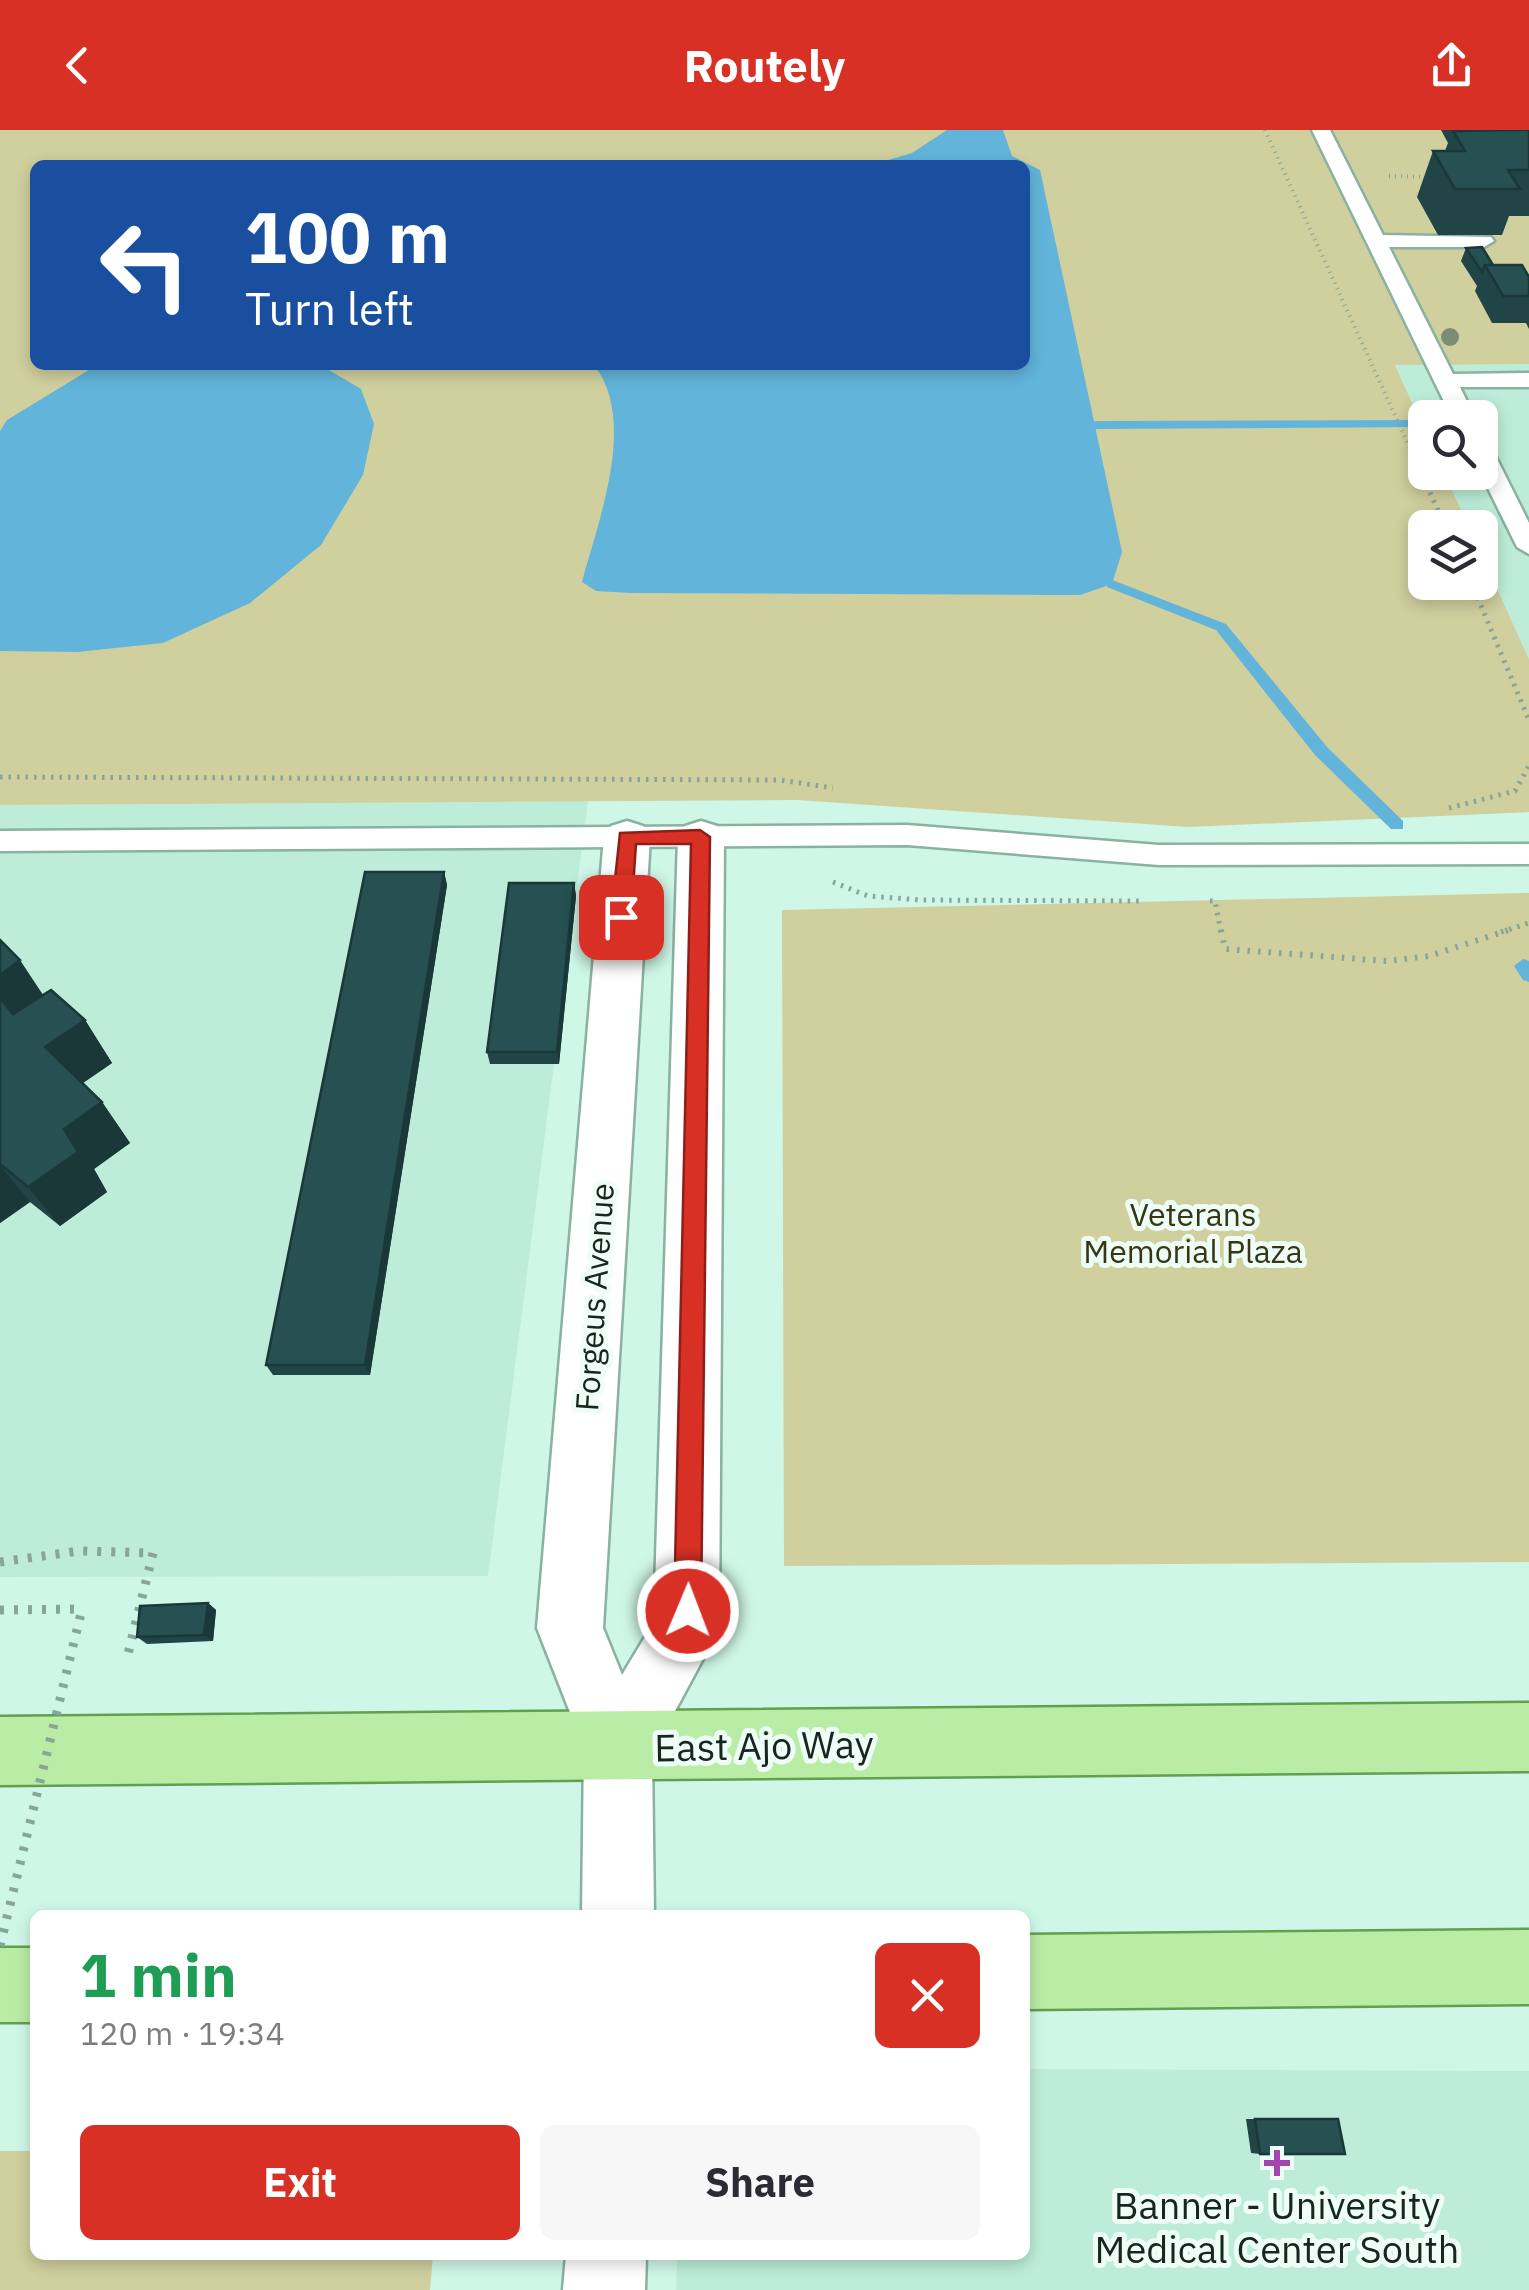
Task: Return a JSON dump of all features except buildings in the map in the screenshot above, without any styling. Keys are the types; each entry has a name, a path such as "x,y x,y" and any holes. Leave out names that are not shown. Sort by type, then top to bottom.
{"main road":[{"name":"East Ajo Way","path":"0,1751 1529,1737"},
{"path":"1030,1972 1529,1966"},
{"path":"0,1985 30,1984"}],"street":[{"name":"Forgeus Avenue","path":"618,1748 686,1629 700,837"},
{"name":"Forgeus Avenue","path":"618,1910 618,1748 570,1628 626,838"},
{"path":"604,2290 606,2260"}],"lane":[{"path":"1322,130 1455,400"},
{"path":"1377,241 1484,241"},
{"path":"1446,381 1529,380"},
{"path":"1498,485 1529,547"},
{"path":"0,841 907,835 1159,855 1529,854"}],"path":[{"path":"1264,130 1438,510"},
{"path":"1479,600 1529,720"},
{"path":"1444,809 1516,791 1529,766"},
{"path":"828,787 832,881 868,896 1158,901"},
{"path":"1196,901 1214,901 1225,949 1387,961 1429,956 1529,923"},
{"path":"0,1562 79,1552 152,1553 128,1654"},
{"path":"0,1610 82,1609 0,1946"}],"shaded area":[{"path":"1395,364 1529,364 1529,659 1498,591 1498,510 1461,510 1452,490 1498,490 1498,400 1411,400"},
{"path":"588,801 488,1576 0,1577 0,805"},
{"name":"Banner - University Medical Center South","path":"1030,2069 1529,2071 1529,2290 676,2290 677,2260 1030,2260"}],"green space":[{"path":"0,130 1529,130 1529,364 1395,365 1411,400 1408,490 1452,490 1461,510 1408,510 1408,600 1498,600 1498,591 1529,659 1529,812 1188,827 797,800 0,805"},
{"name":"Veterans Memorial Plaza","path":"1529,893 1529,1562 784,1566 782,910"},
{"path":"0,2151 30,2151 30,2260 433,2260 430,2290 0,2290"}],"water":[{"path":"947,130 1003,130 1012,156 1020,160 888,160 912,153"},
{"path":"1030,165 1040,170 1122,552 1112,584 1080,595 596,591 582,582 604,501 614,442 607,388 597,370 1030,370"},
{"path":"89,370 329,370 361,389 374,424 363,475 321,545 250,603 163,643 77,652 0,651 0,431 7,420"}],"waterway":[{"path":"1095,425 1408,424"},
{"path":"1112,584 1221,627 1321,751 1397,825"},
{"path":"1523,966 1529,975"}],"place":[{"name":"Banner - University Medical Center South","path":"1277,2163"}],"route":[{"path":"621,917 626,838 700,837 688,1611"}]}
